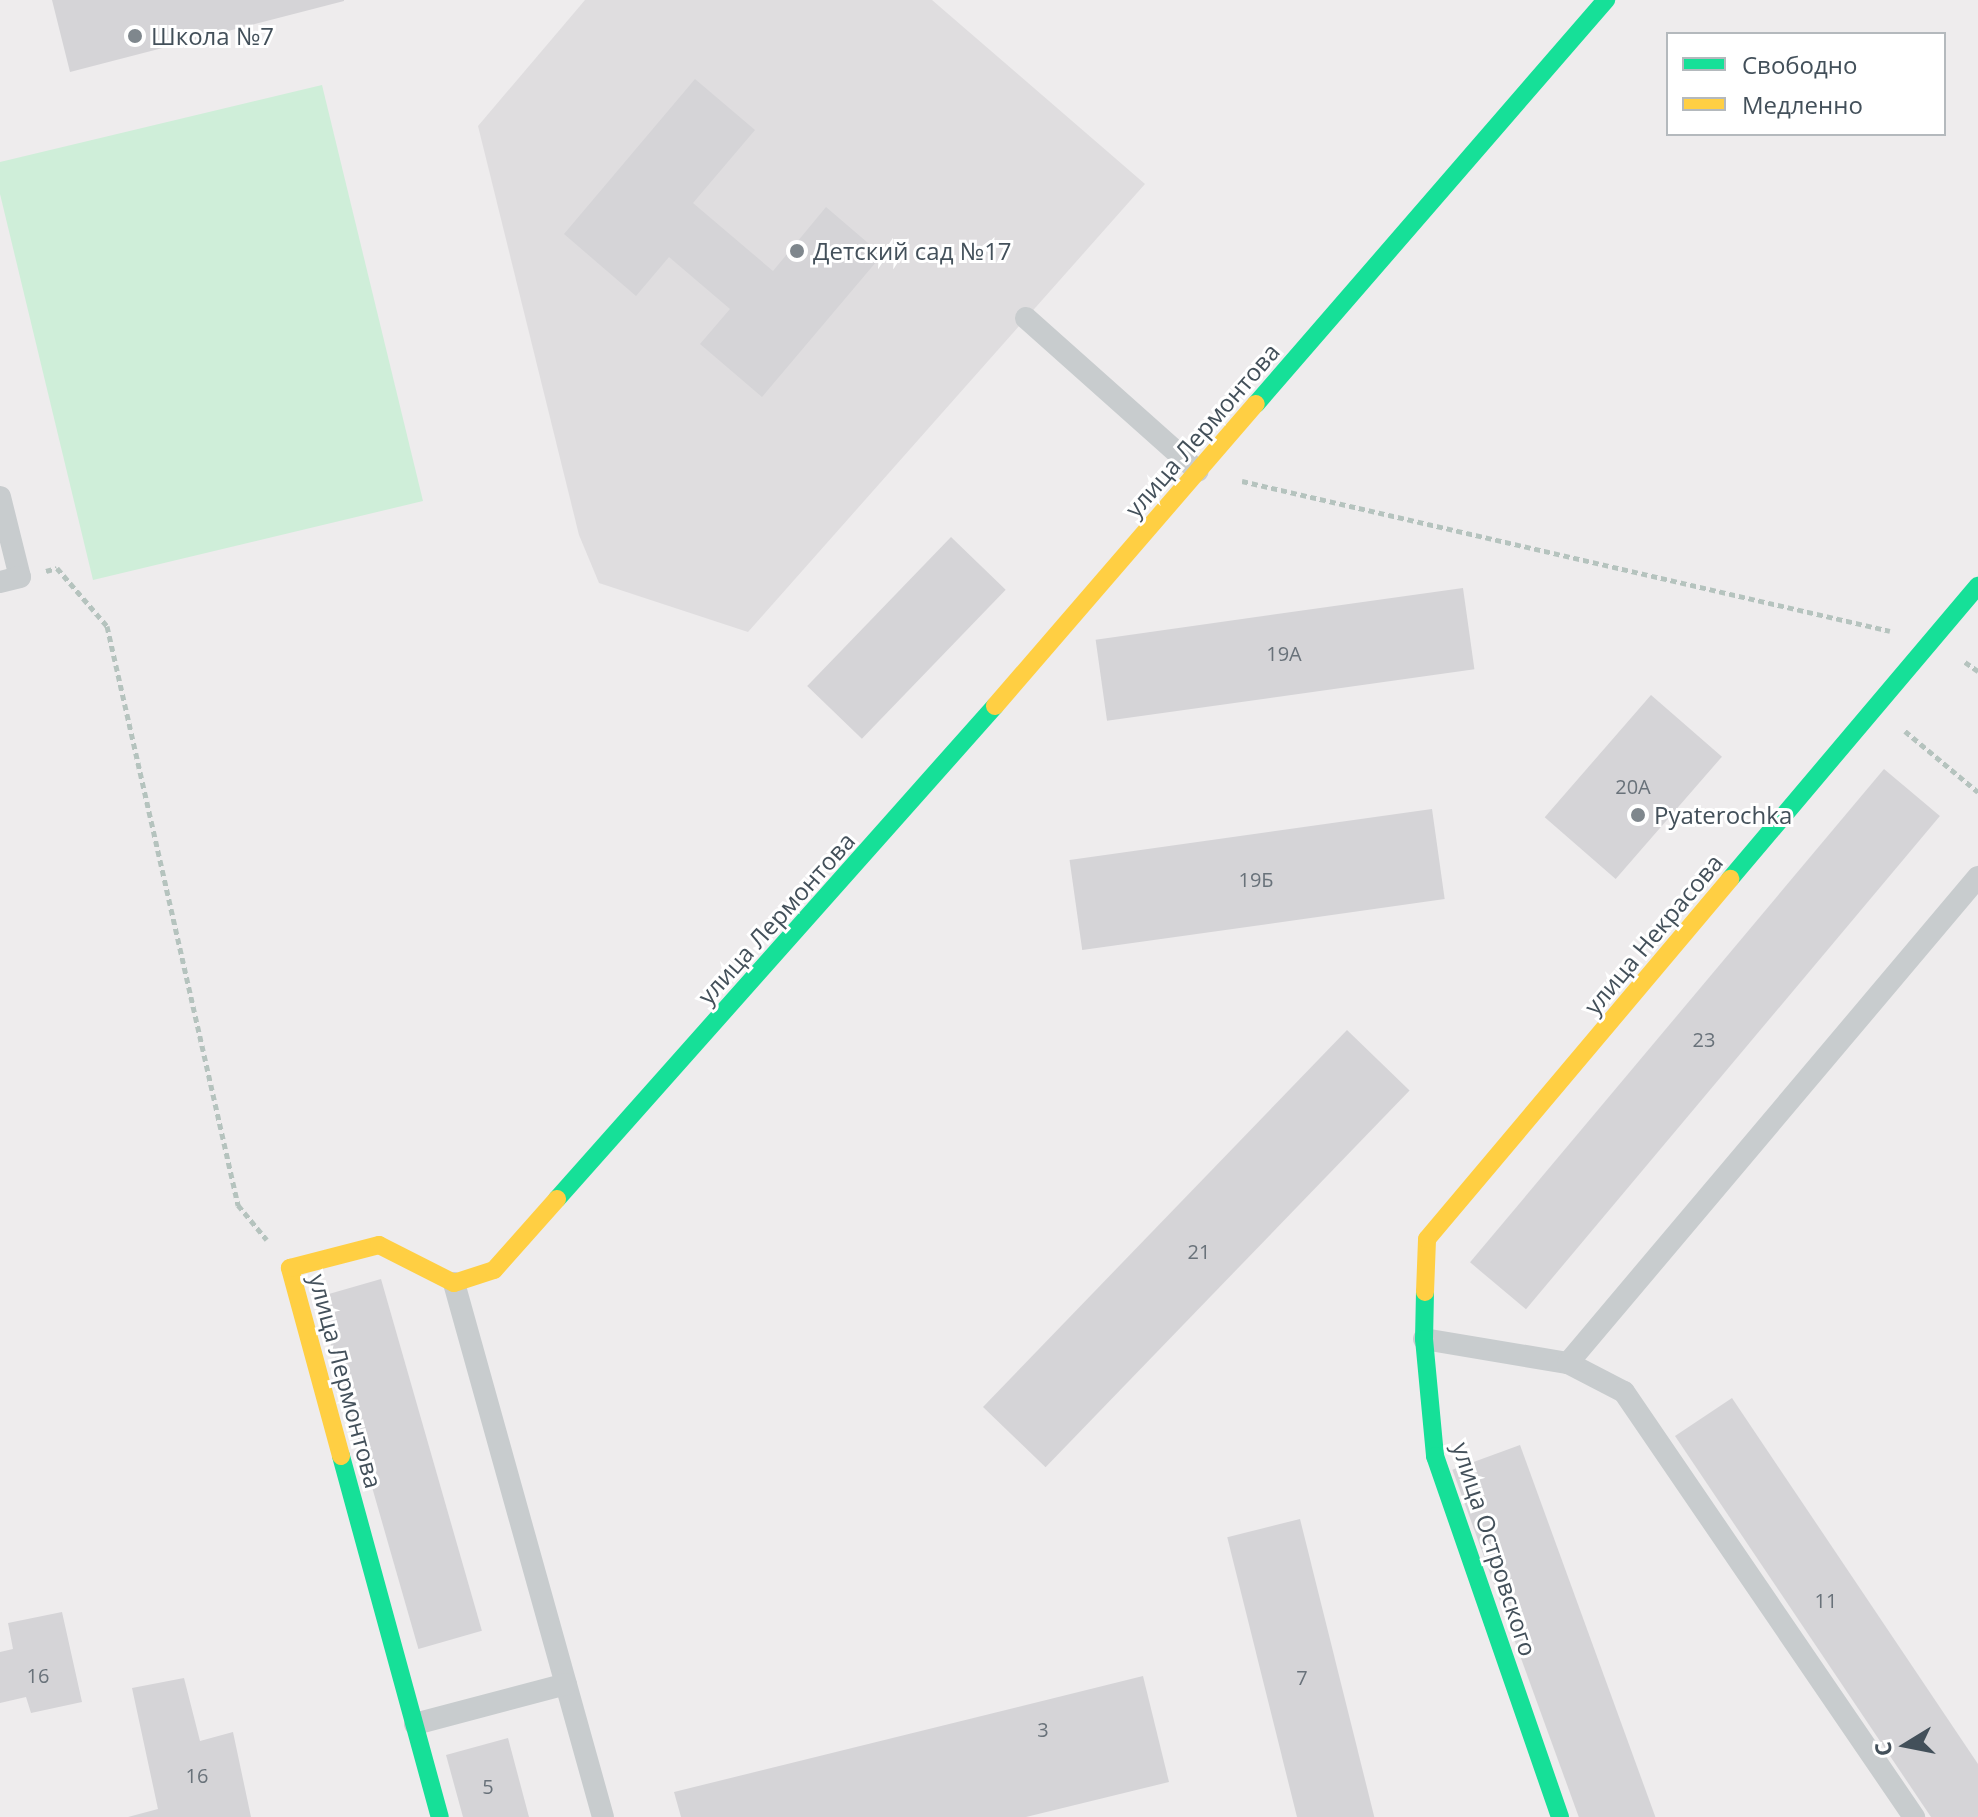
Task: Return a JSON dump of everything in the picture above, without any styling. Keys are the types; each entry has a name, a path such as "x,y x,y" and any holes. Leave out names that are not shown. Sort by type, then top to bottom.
{"street":[{"name":"улица Лермонтова","path":"440,1817 290,1268 379,1245 454,1283 494,1270 890,827 1606,0"},
{"name":"улица Некрасова","path":"1427,1239 1978,586"},
{"name":"улица Островского","path":"1427,1239 1424,1339 1435,1456 1560,1817"}],"lane":[{"path":"1026,318 1198,471"},
{"path":"0,497 10,580"},
{"path":"1568,1363 1978,877"},
{"path":"454,1283 603,1817"},
{"path":"1424,1339 1568,1363 1624,1392 1914,1817"},
{"path":"415,1724 566,1684"}],"path":[{"path":"1198,471 1930,641"},
{"path":"10,580 57,568 107,626 238,1205 290,1268"},
{"path":"1876,706 1978,792"}],"shaded area":[{"name":"Детский сад №17","path":"585,0 932,0 1145,184 748,632 599,583 579,535 478,126"}],"green space":[{"path":"322,85 423,501 93,580 0,194 0,162"}],"building":[{"name":"Школа №7","path":"52,0 344,0 344,1 70,72"},
{"path":"695,79 755,130 693,203 773,271 826,207 882,255 762,397 700,344 730,309 669,257 636,296 564,234"},
{"path":"951,537 1006,590 862,739 807,686"},
{"path":"1463,588 1474,669 1107,721 1096,640"},
{"path":"1651,695 1722,757 1616,879 1545,817"},
{"path":"1884,769 1940,816 1526,1309 1470,1262"},
{"path":"1432,809 1445,899 1082,950 1070,860"},
{"path":"1347,1030 1410,1090 1046,1467 983,1407"},
{"path":"381,1279 482,1631 418,1649 318,1297"},
{"path":"1732,1398 1978,1764 1978,1817 1931,1817 1675,1436"},
{"path":"1520,1445 1655,1817 1579,1817 1452,1470"},
{"path":"1300,1519 1374,1817 1297,1817 1227,1537"},
{"path":"62,1612 82,1702 31,1713 26,1697 0,1703 0,1652 13,1649 8,1623"},
{"path":"1143,1676 1169,1782 1026,1817 681,1817 674,1792"},
{"path":"184,1678 200,1741 233,1732 251,1817 128,1817 158,1809 132,1688"},
{"path":"508,1738 529,1817 463,1817 446,1755"}],"traffic: fast":[{"path":"1256,404 1606,0"},
{"path":"1730,879 1978,586"},
{"path":"557,1199 995,706"},
{"path":"1425,1292 1424,1339 1435,1456 1560,1817"},
{"path":"341,1456 440,1817"}],"traffic: slow":[{"path":"995,706 1256,404"},
{"path":"1425,1292 1427,1239 1730,879"},
{"path":"341,1456 290,1268 379,1245 454,1283 494,1270 557,1199"}],"place":[{"name":"Школа №7","path":"135,36"},
{"name":"Детский сад №17","path":"797,251"},
{"name":"Pyaterochka","path":"1638,815"}]}
